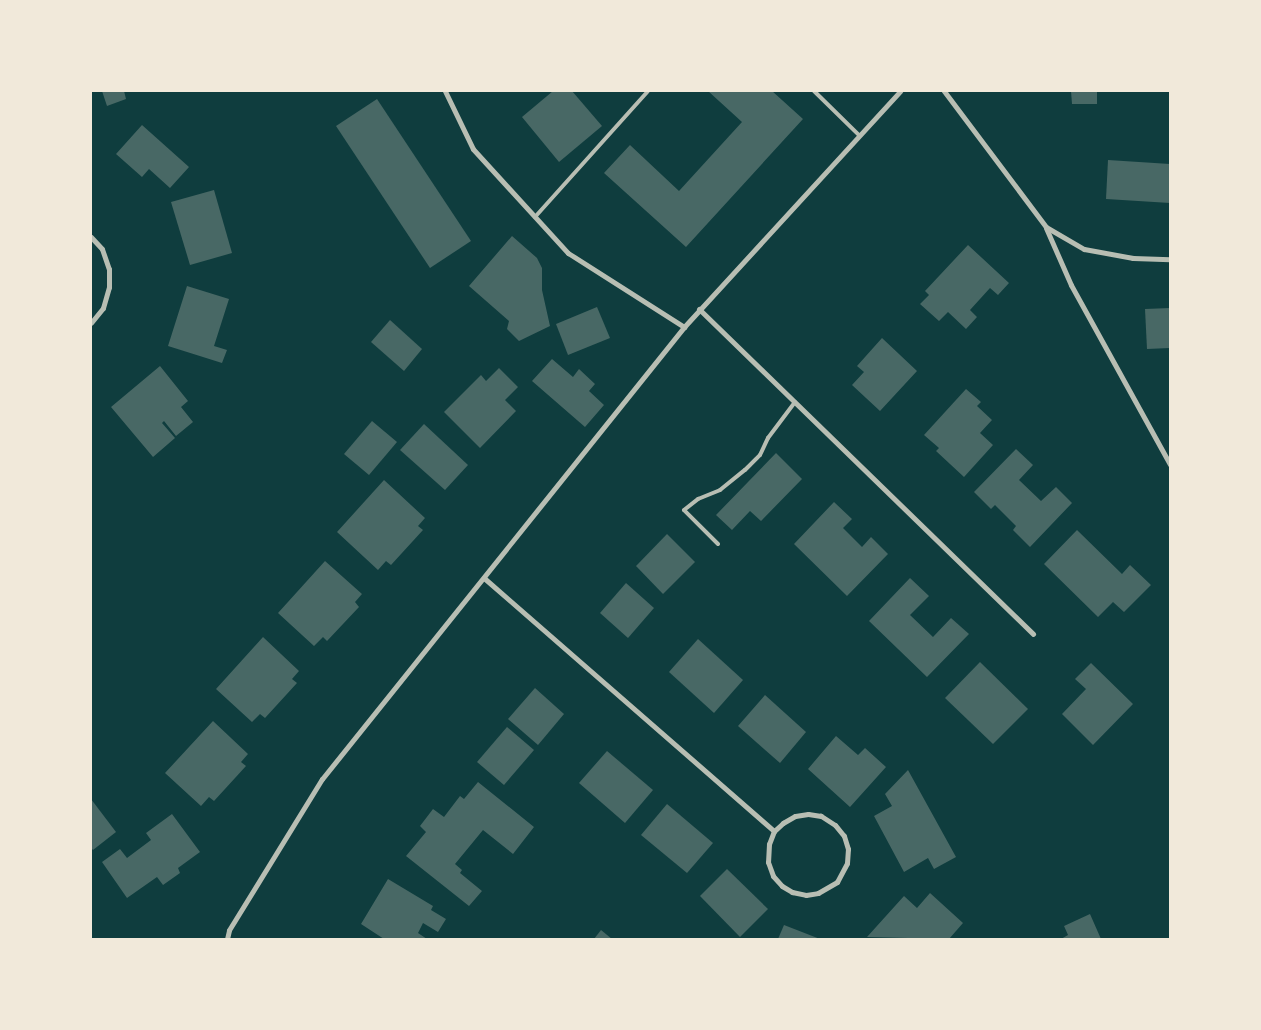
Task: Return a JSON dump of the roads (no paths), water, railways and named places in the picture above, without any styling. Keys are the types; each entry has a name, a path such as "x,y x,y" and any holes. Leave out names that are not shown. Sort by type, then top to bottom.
{"street":[{"path":"445,91 473,149 568,253 684,327"},
{"path":"227,939 229,930 322,779 699,309 900,91"},
{"path":"944,91 1046,227 1071,285 1170,464"},
{"path":"1046,227 1084,249 1133,258 1170,258"},
{"path":"91,236 102,248 109,269 109,287 103,308 91,323"},
{"path":"699,309 1034,634"},
{"path":"484,578 774,831"},
{"path":"808,814 821,816 835,825 844,836 848,849 847,863 837,882 818,894 806,895 792,892 782,886 773,876 768,862 769,844 774,831 795,816 808,814"}],"lane":[{"path":"535,217 648,91"},
{"path":"814,91 859,135"},
{"path":"718,544 684,510 698,499 720,490 745,470 760,455 768,438 795,402"}]}
